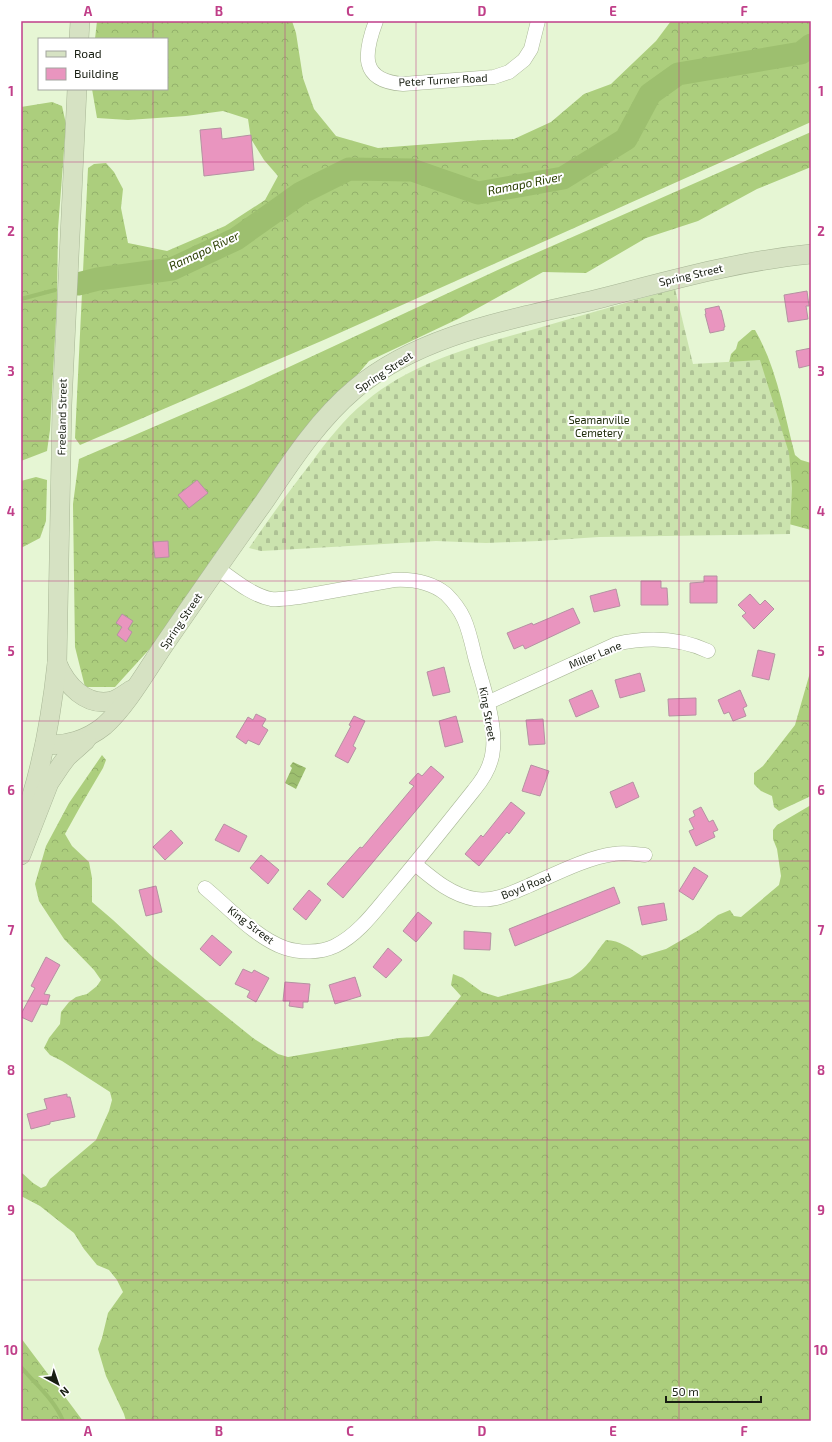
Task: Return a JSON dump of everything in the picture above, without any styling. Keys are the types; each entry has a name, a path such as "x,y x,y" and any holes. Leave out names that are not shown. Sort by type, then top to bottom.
{"street":[{"path":"79,38 80,21"},
{"name":"Peter Turner Road","path":"376,21 370,36 367,54 368,63 375,75 380,80 403,84 494,77 509,72 524,60 531,50 538,21"},
{"name":"Freeland Street","path":"21,828 45,744 53,702 57,664 62,405 77,90"},
{"name":"Spring Street","path":"45,744 61,744 90,737 106,724 136,687 217,568 297,454 323,420 354,389 383,369 413,352 453,336 704,272 790,256 811,254"},
{"name":"King Street","path":"205,888 266,939 286,948 307,951 335,946 361,928 415,864 482,780 491,762 494,742 487,703 464,620 452,600 435,588 417,581 394,580 299,597 272,599 254,593 217,568"},
{"name":"Miller Lane","path":"487,703 616,644 630,641 658,640 684,643 708,651"},
{"path":"57,664 61,675 75,690 92,700 112,701 120,698 136,687"},
{"path":"21,855 49,783 60,765 67,757 90,737"},
{"name":"Boyd Road","path":"415,864 449,890 471,898 486,899 516,891 597,858 615,853 645,855"}],"green space":[{"path":"97,21 292,21 296,33 303,78 314,109 336,136 378,148 514,139 551,122 584,94 611,84 656,41 671,21 811,21 811,122 326,339 80,445 75,438 88,168 94,164 106,163 114,172 123,189 121,208 128,243 167,251 225,226 265,200 278,176 264,160 251,139 248,119 223,111 186,116 128,120 97,118 92,90 168,90 168,38 95,38"},
{"path":"52,102 62,106 66,124 58,229 57,300 50,430 47,451 21,461 21,107"},
{"path":"811,132 811,167 757,189 698,221 646,238 586,273 543,272 460,318 369,361 265,484 165,632 115,687 85,687 75,647 73,504 79,459 244,388 502,268"},
{"name":"Seamanville Cemetery","path":"675,289 693,364 760,360 789,453 792,488 790,534 599,537 486,543 436,541 261,551 249,548 295,484 343,423 365,402 384,388 425,365 446,356"},
{"path":"752,330 755,330 769,360 795,455 801,460 811,463 811,530 759,516 726,377 731,354 736,349 738,342"},
{"path":"36,477 47,480 46,521 40,538 21,548 21,481"},
{"path":"811,669 811,796 779,811 774,807 772,796 761,791 754,784 754,773 763,766 795,725"},
{"path":"102,755 106,760 103,768 65,834 72,846 89,862 92,878 92,902 155,959 253,1038 278,1054 288,1057 399,1038 429,1036 461,996 451,985 453,974 463,978 482,992 498,997 570,978 586,966 606,940 620,943 642,956 666,949 699,930 718,915 730,910 734,916 741,917 779,885 781,876 777,849 773,839 773,830 777,825 811,805 811,1421 126,1421 106,1376 98,1349 108,1313 123,1292 117,1280 109,1270 97,1265 84,1249 74,1233 40,1206 21,1196 21,1172 41,1188 46,1186 50,1179 96,1140 109,1111 112,1100 110,1092 50,1055 44,1048 49,1038 60,1024 61,1012 69,1002 76,997 87,994 97,986 101,980 94,970 64,939 39,901 35,884 46,846 69,803"},
{"path":"21,1338 83,1421 21,1421"}],"water":[{"path":"293,762 306,768 296,789 285,783 292,768 290,766"}],"building":[{"path":"221,128 222,139 251,135 254,170 204,176 200,130"},
{"path":"807,291 809,306 806,306 808,319 788,322 784,295"},
{"path":"719,306 725,327 724,330 710,333 705,309"},
{"path":"811,348 811,365 799,368 796,351"},
{"path":"197,480 208,493 189,508 178,495"},
{"path":"168,541 169,557 155,558 153,542"},
{"path":"704,576 717,576 717,603 690,603 690,583 704,582"},
{"path":"641,581 661,581 661,588 667,588 668,605 641,605"},
{"path":"616,589 620,606 594,612 590,596"},
{"path":"750,594 760,605 765,600 774,609 754,629 742,616 746,613 738,605"},
{"path":"573,608 580,623 525,649 523,645 514,649 507,633 532,623 533,625"},
{"path":"122,614 133,621 128,629 132,632 126,642 117,635 122,627 116,623"},
{"path":"758,650 775,654 769,680 752,676"},
{"path":"444,667 450,692 433,696 427,672"},
{"path":"640,673 645,691 620,698 615,680"},
{"path":"592,690 599,707 576,717 569,700"},
{"path":"740,690 747,706 743,708 746,716 733,721 729,712 724,714 718,700"},
{"path":"696,698 696,715 669,716 668,699"},
{"path":"256,714 266,719 262,726 268,730 259,745 248,740 246,744 236,737 248,717 253,720"},
{"path":"354,716 365,721 353,746 356,748 348,763 335,756 351,726 349,725"},
{"path":"456,716 463,742 445,747 439,721"},
{"path":"543,719 545,744 529,745 526,720"},
{"path":"531,765 549,771 540,796 522,791"},
{"path":"431,766 444,777 343,898 327,884 360,847 362,848 414,786 409,783 418,773 422,776"},
{"path":"633,782 639,797 616,808 610,792"},
{"path":"511,802 525,813 509,834 507,832 479,866 465,854 481,835 483,837"},
{"path":"701,807 709,822 713,820 718,830 713,832 715,837 696,846 689,831 694,829 689,819 695,816 693,811"},
{"path":"224,824 247,836 239,852 215,840"},
{"path":"171,830 183,843 165,860 153,847"},
{"path":"261,855 279,870 268,884 250,868"},
{"path":"694,867 708,876 693,900 679,891"},
{"path":"156,886 162,912 146,916 139,890"},
{"path":"614,887 620,903 515,946 509,929"},
{"path":"309,890 321,900 306,920 293,909"},
{"path":"664,903 667,920 642,925 638,907"},
{"path":"418,912 432,923 416,942 403,931"},
{"path":"464,931 491,933 490,950 464,949"},
{"path":"212,935 232,952 220,966 200,949"},
{"path":"388,948 402,960 386,978 373,967"},
{"path":"46,957 60,965 44,994 50,995 47,1005 41,1004 32,1022 21,1017 21,1014 35,988 31,986"},
{"path":"243,969 252,973 254,970 269,978 256,1002 247,997 250,991 235,984"},
{"path":"355,977 361,996 335,1004 329,985"},
{"path":"285,982 310,984 308,1002 303,1002 303,1008 289,1006 290,1001 283,1001"},
{"path":"67,1094 67,1097 70,1097 75,1117 50,1122 50,1124 31,1129 27,1114 47,1109 44,1099"}],"waterway":[{"name":"Ramapo River","path":"78,284 98,279 172,269 236,239 301,193 349,169 412,170 478,193 563,178 626,139 650,94 678,74 801,53 811,45"},
{"name":"Ramapo River","path":"21,299 55,290"},
{"path":"21,1367 50,1399 63,1421"}]}
